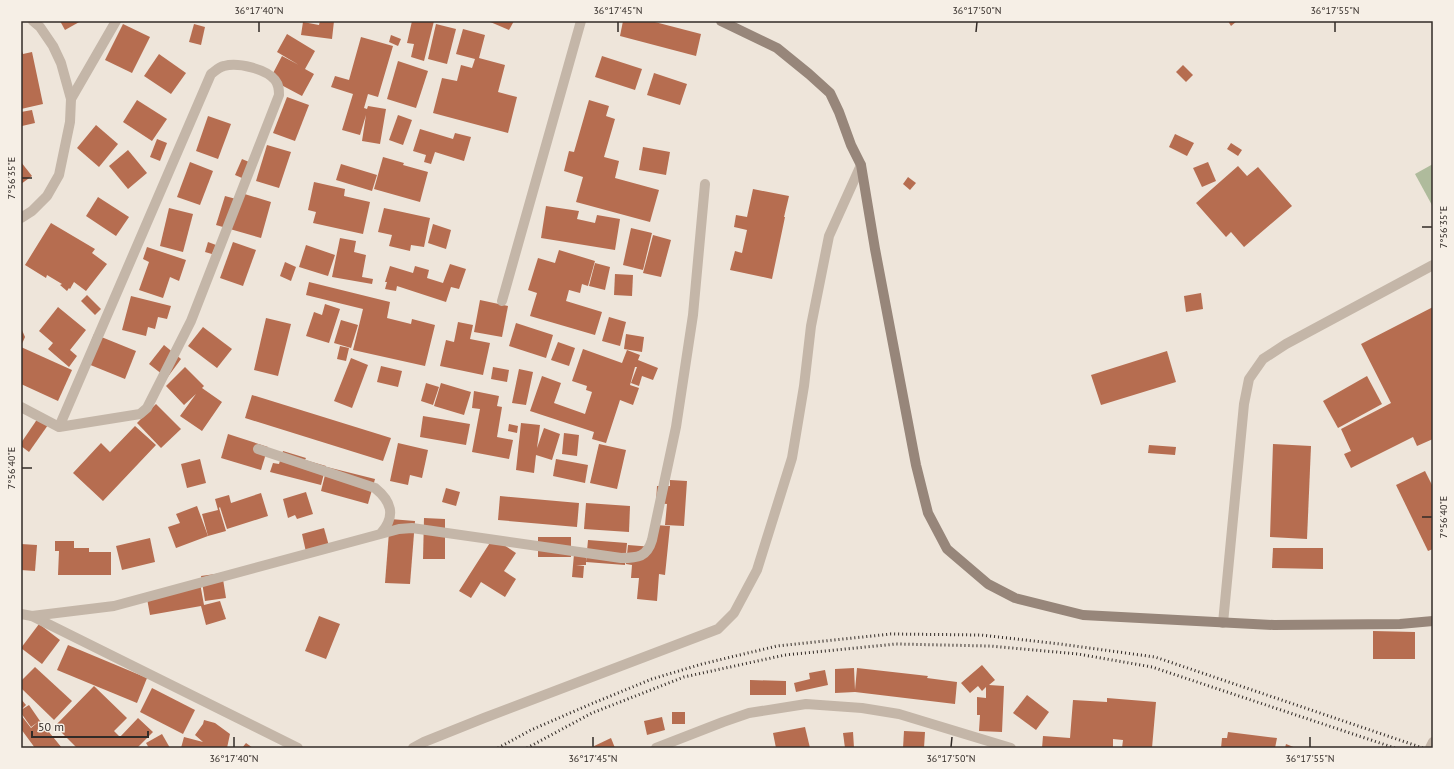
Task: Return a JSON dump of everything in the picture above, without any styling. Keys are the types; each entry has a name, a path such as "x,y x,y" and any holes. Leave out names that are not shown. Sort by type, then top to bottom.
{"main road":[{"path":"721,21 777,48 830,93 839,112 851,145 861,165 916,465 928,513 947,549 988,584 1015,598 1082,615 1224,624 1274,625 1400,624 1433,621"}],"street":[{"path":"21,218 32,211 47,196 59,175 70,122 71,99 61,63 53,46 34,21"},
{"path":"502,301 581,21"},
{"path":"71,99 112,23"},
{"path":"21,407 59,427 140,414 147,408 191,321 279,96 279,88 268,74 255,68 237,65 225,65 218,68 211,74 59,427"},
{"path":"413,748 424,742 484,718 718,629 734,613 757,570 792,458 804,386 811,326 830,236 861,165"},
{"path":"32,616 114,606 382,532 399,529 412,528 622,558 634,558 646,552 650,547 652,540 676,427 694,315 705,184"},
{"path":"1224,624 1244,404 1249,379 1263,359 1286,344 1433,265"},
{"path":"258,449 375,488 384,495 388,501 389,520 382,532"},
{"path":"21,614 32,616 298,748"},
{"path":"656,748 749,713 806,704 862,708 899,714 1011,748"},
{"path":"1430,748 1433,742"}],"green space":[{"path":"1433,164 1433,207 1415,174"}],"building":[{"path":"60,21 81,21 65,30"},
{"path":"320,21 334,21 332,39 301,35 303,22 319,25"},
{"path":"412,21 434,21 424,61 411,57 414,44 407,43"},
{"path":"488,21 514,21 509,30"},
{"path":"623,21 651,21 701,34 696,56 620,36"},
{"path":"1228,21 1237,21 1231,26"},
{"path":"123,24 150,37 132,73 105,60"},
{"path":"194,24 205,27 201,45 189,42"},
{"path":"436,24 456,29 447,64 428,59"},
{"path":"463,29 485,35 479,58 505,65 498,92 517,97 508,133 433,113 442,78 457,81 461,65 472,68 475,59 456,54"},
{"path":"287,34 315,51 305,69 314,74 302,96 270,79 282,56 299,65 277,52"},
{"path":"391,35 401,39 398,46 389,42"},
{"path":"361,37 393,46 378,97 368,94 364,108 367,109 368,106 386,109 380,144 362,141 366,115 360,135 342,130 353,94 331,87 335,76 349,80"},
{"path":"21,48 23,54 32,52 43,104 21,109"},
{"path":"159,54 186,73 171,94 144,76"},
{"path":"602,56 642,69 635,90 595,77"},
{"path":"398,61 428,71 416,108 387,99"},
{"path":"1183,65 1193,75 1186,82 1176,72"},
{"path":"654,73 687,84 680,105 647,95"},
{"path":"287,97 309,105 295,141 273,133"},
{"path":"137,100 167,119 152,141 123,122"},
{"path":"589,100 609,106 606,116 615,119 604,157 619,161 615,178 659,190 650,222 576,202 583,177 564,171 569,151 574,152"},
{"path":"32,110 35,123 22,126 21,112"},
{"path":"398,115 412,120 403,145 389,140"},
{"path":"208,116 231,124 218,159 196,151"},
{"path":"96,125 118,144 99,167 77,148"},
{"path":"420,129 453,139 455,133 471,137 464,161 435,152 431,164 424,162 426,155 413,151"},
{"path":"1175,134 1194,143 1187,156 1169,147"},
{"path":"157,139 167,143 160,161 150,157"},
{"path":"1231,143 1242,150 1238,156 1227,149"},
{"path":"267,145 291,152 279,188 256,181"},
{"path":"643,147 670,152 666,175 639,170"},
{"path":"128,150 147,173 128,189 109,166"},
{"path":"383,157 404,163 403,165 428,172 420,202 374,189"},
{"path":"242,159 249,162 242,178 235,175"},
{"path":"21,162 32,176 21,184"},
{"path":"190,162 213,171 200,205 177,197"},
{"path":"1208,162 1216,181 1202,187 1193,168"},
{"path":"341,164 377,175 372,191 336,180"},
{"path":"1238,166 1247,176 1258,167 1292,206 1244,247 1231,232 1226,237 1196,203"},
{"path":"908,177 916,183 910,190 903,184"},
{"path":"314,182 345,189 344,196 370,202 363,234 313,223 316,212 308,210"},
{"path":"753,189 789,196 772,279 730,270 735,251 742,253 747,230 734,227 736,215 747,217"},
{"path":"238,192 271,202 261,238 216,225 225,196 236,199"},
{"path":"98,197 129,217 116,236 86,216"},
{"path":"546,206 579,211 577,219 595,223 597,215 620,219 615,250 541,238"},
{"path":"169,208 193,214 183,252 160,246"},
{"path":"384,208 430,218 424,247 411,245 410,251 389,246 392,235 378,232"},
{"path":"51,223 95,249 92,253 107,264 86,291 74,282 67,291 60,285 62,284 47,275 46,278 25,265"},
{"path":"433,224 451,230 446,249 428,243"},
{"path":"631,228 652,233 643,270 623,265"},
{"path":"653,235 671,240 661,277 643,273"},
{"path":"340,238 356,241 354,252 366,255 362,277 373,279 372,284 332,277"},
{"path":"208,242 216,245 212,254 205,252"},
{"path":"233,242 256,250 243,286 220,278"},
{"path":"306,245 335,255 328,276 299,267"},
{"path":"147,247 186,260 179,281 170,277 163,298 139,290 149,262 143,259"},
{"path":"559,250 595,261 588,286 582,284 580,293 569,290 566,301 602,312 595,335 530,316 537,293 528,290 538,258 555,263"},
{"path":"285,262 296,267 291,281 280,276"},
{"path":"595,263 610,267 605,290 589,286"},
{"path":"450,264 466,269 459,289 451,287 446,302 397,286 396,291 385,289 387,282 385,282 390,266 413,273 415,266 429,270 427,278 443,283"},
{"path":"615,274 633,275 632,296 614,295"},
{"path":"309,282 390,302 387,318 411,324 412,319 435,325 425,366 353,350 363,309 306,295"},
{"path":"1201,293 1203,309 1186,312 1184,296"},
{"path":"87,295 101,309 95,315 81,301"},
{"path":"131,296 171,306 167,319 158,317 155,329 148,327 146,336 122,330"},
{"path":"480,300 508,306 502,337 474,332"},
{"path":"325,304 340,309 329,343 306,336 314,312 322,315"},
{"path":"58,307 86,330 70,350 77,356 69,367 48,349 53,343 39,331"},
{"path":"1433,307 1433,439 1417,446 1413,437 1351,468 1344,454 1351,451 1341,429 1391,403 1361,344"},
{"path":"609,317 626,322 620,346 602,341"},
{"path":"266,318 291,324 278,376 254,370"},
{"path":"341,320 358,325 351,348 334,343"},
{"path":"458,322 473,325 470,339 490,343 483,375 440,366 446,340 454,342"},
{"path":"516,323 553,335 546,358 509,346"},
{"path":"203,327 232,349 217,368 188,346"},
{"path":"21,328 25,337 21,346"},
{"path":"94,334 136,351 125,379 83,362"},
{"path":"626,334 644,337 642,352 624,349"},
{"path":"558,342 575,348 569,366 551,360"},
{"path":"164,345 181,359 167,378 149,364"},
{"path":"340,346 349,348 346,361 337,359"},
{"path":"21,347 72,370 58,401 21,384"},
{"path":"583,349 622,363 627,350 640,355 638,360 658,368 653,380 642,376 639,386 631,383 637,367 635,367 630,385 639,388 633,405 620,400 606,443 592,439 594,432 530,411 542,376 561,383 554,403 585,414 592,392 586,390 587,386 572,381"},
{"path":"1167,351 1176,382 1101,405 1091,375"},
{"path":"351,358 368,365 352,408 334,401"},
{"path":"381,366 402,371 398,387 377,382"},
{"path":"185,367 204,386 202,388 222,402 202,431 180,416 196,394 184,405 166,386"},
{"path":"493,367 509,370 507,382 491,379"},
{"path":"519,369 533,372 526,405 512,403"},
{"path":"1367,376 1382,404 1338,428 1323,401"},
{"path":"426,383 439,387 433,405 421,401"},
{"path":"441,383 471,392 464,415 434,406"},
{"path":"474,391 499,396 497,406 502,407 497,437 513,440 509,459 472,452 480,409 472,408"},
{"path":"252,395 391,438 383,461 245,418"},
{"path":"156,404 181,429 161,448 137,423"},
{"path":"423,416 470,424 466,445 420,437"},
{"path":"38,418 48,425 29,452 21,446 21,443"},
{"path":"521,423 540,425 537,448 544,428 560,434 552,460 536,455 534,473 516,470"},
{"path":"509,424 518,426 517,433 508,431"},
{"path":"135,426 156,445 103,501 73,473 101,443 110,452"},
{"path":"564,433 579,435 577,456 562,454"},
{"path":"228,434 268,447 261,470 221,458"},
{"path":"398,443 428,450 422,478 410,475 408,485 390,481"},
{"path":"599,444 626,450 617,489 590,483"},
{"path":"1273,444 1311,446 1307,539 1270,537"},
{"path":"1149,445 1176,447 1175,455 1148,453"},
{"path":"283,451 306,458 305,460 326,466 321,485 270,472 273,463 279,464"},
{"path":"200,459 206,483 187,488 181,464"},
{"path":"556,459 588,465 585,483 553,476"},
{"path":"327,467 375,479 368,504 321,491"},
{"path":"1425,471 1433,487 1433,549 1428,551 1396,485"},
{"path":"670,480 687,481 684,526 665,525 667,504 656,503 657,486 670,486"},
{"path":"446,488 460,492 456,506 442,502"},
{"path":"306,492 313,514 297,519 295,515 288,518 283,499"},
{"path":"261,493 268,516 227,529 220,507 219,508 226,531 208,536 202,514 218,510 215,499 229,495 231,503"},
{"path":"500,496 579,503 577,527 498,520"},
{"path":"586,503 630,506 629,532 584,529"},
{"path":"197,506 208,536 176,548 168,527 180,523 176,514"},
{"path":"424,518 445,519 445,559 423,559"},
{"path":"390,519 415,521 410,584 385,583"},
{"path":"655,525 670,526 665,575 659,574 657,601 637,599 639,578 631,578 632,565 626,564 628,545 653,547"},
{"path":"324,528 329,546 306,552 302,534"},
{"path":"538,537 571,537 571,557 538,557"},
{"path":"150,538 155,562 122,570 116,546"},
{"path":"493,538 516,553 504,571 516,579 505,597 481,582 471,598 459,591"},
{"path":"588,540 627,543 625,565 586,562"},
{"path":"55,541 74,541 74,548 89,548 89,552 111,552 111,575 58,575 59,551 55,551"},
{"path":"21,544 37,545 35,571 21,570"},
{"path":"1273,548 1323,548 1323,569 1272,568"},
{"path":"574,554 586,554 586,565 576,565 584,566 583,578 572,577"},
{"path":"222,573 226,598 205,601 201,576"},
{"path":"200,583 204,605 220,601 226,619 206,625 201,606 150,615 146,593"},
{"path":"319,616 340,624 326,659 305,651"},
{"path":"39,624 60,640 42,664 21,648"},
{"path":"1373,631 1415,632 1415,659 1373,659"},
{"path":"68,645 147,678 137,703 57,670"},
{"path":"982,665 995,680 989,685 1004,686 1002,732 979,731 980,715 977,715 977,697 986,698 986,687 982,691 978,686 970,693 961,683"},
{"path":"35,667 72,701 54,720 21,688 21,681"},
{"path":"854,668 855,690 857,668 928,676 927,678 957,682 955,704 855,692 835,693 835,669"},
{"path":"825,670 828,685 796,692 794,683 810,679 809,673"},
{"path":"750,680 786,681 786,695 750,695"},
{"path":"94,686 127,718 114,731 120,737 138,718 153,732 137,748 77,748 55,726"},
{"path":"152,688 195,710 183,734 140,712"},
{"path":"1027,695 1049,712 1036,730 1013,713"},
{"path":"1107,698 1156,702 1152,748 1122,748 1123,740 1113,739 1113,748 1042,748 1043,736 1070,738 1073,700 1107,702"},
{"path":"21,699 26,705 21,710"},
{"path":"29,705 62,748 35,748 21,729 21,715 31,728 38,722 31,727 21,713 21,710"},
{"path":"672,712 685,712 685,724 672,724"},
{"path":"662,717 665,730 647,735 644,721"},
{"path":"204,720 215,723 230,734 227,748 181,748 184,737 203,742 195,735 203,724"},
{"path":"805,727 810,748 776,748 773,733"},
{"path":"904,731 925,732 924,748 903,748"},
{"path":"853,732 854,748 845,748 843,733"},
{"path":"1228,732 1277,738 1275,748 1221,748 1222,738 1227,738"},
{"path":"162,734 170,748 149,748 146,743"},
{"path":"611,738 615,748 590,748"},
{"path":"246,743 253,748 242,748"},
{"path":"1286,744 1296,748 1285,748"}],"railway":[{"path":"498,748 531,730 591,704 652,679 702,664 777,646 891,634 981,635 1155,657 1423,748"},
{"path":"527,748 592,713 684,677 785,655 896,644 990,646 1078,654 1152,667 1395,748"}]}
